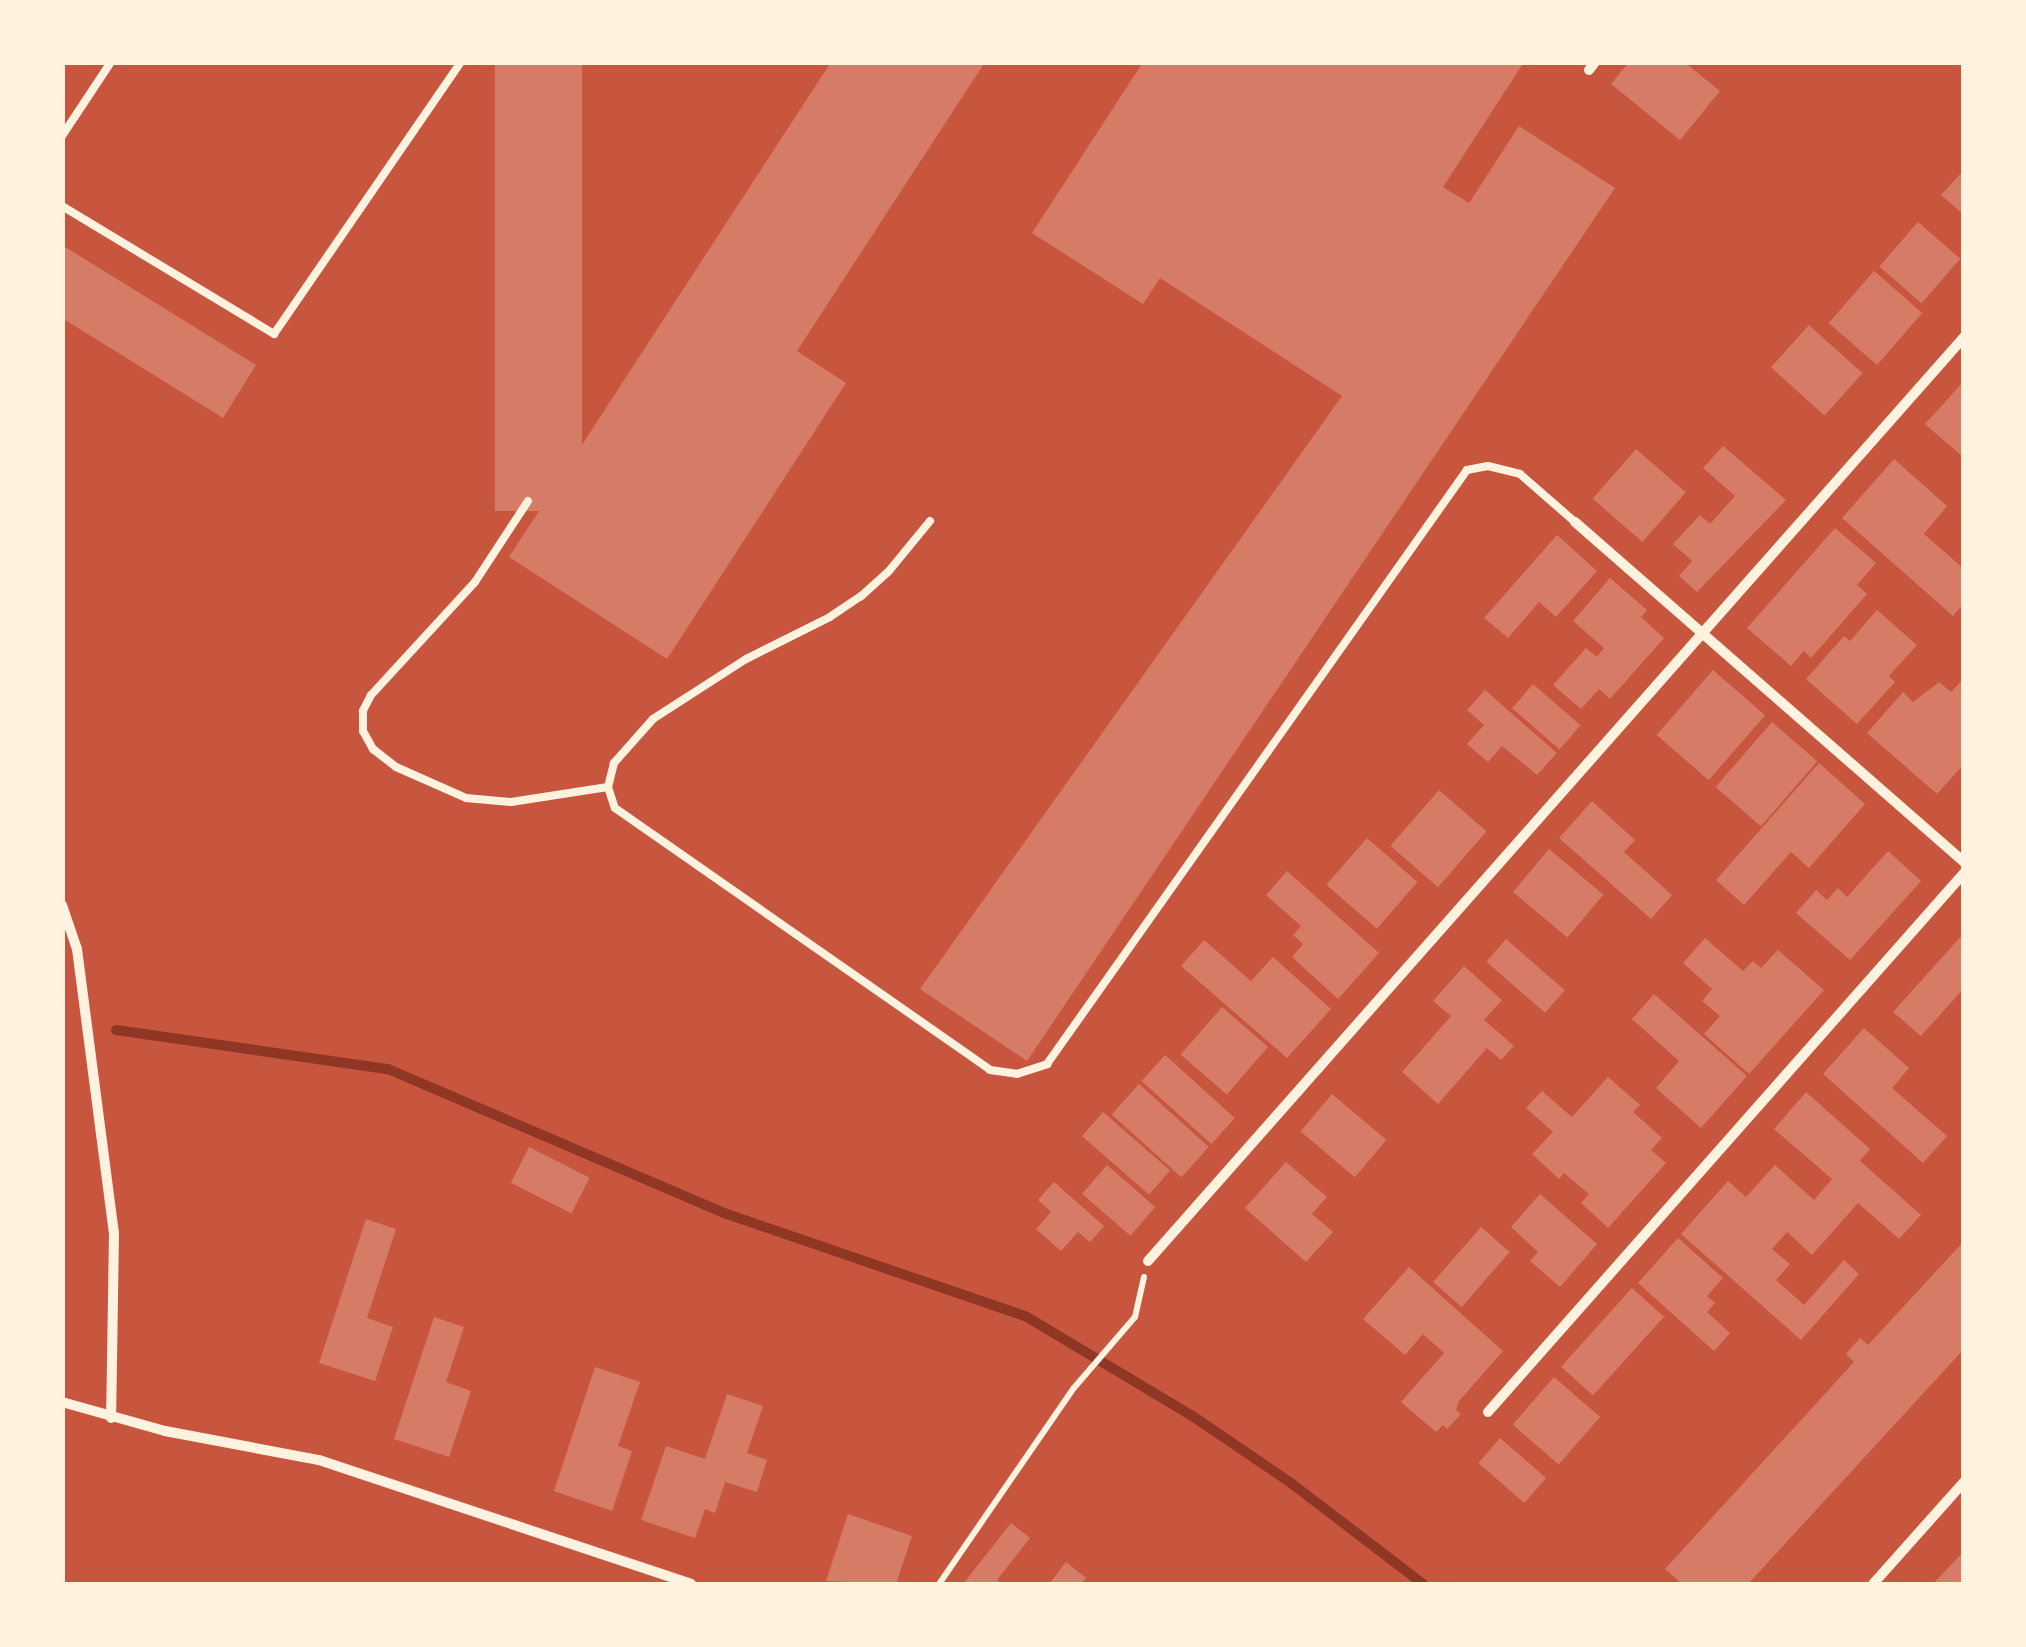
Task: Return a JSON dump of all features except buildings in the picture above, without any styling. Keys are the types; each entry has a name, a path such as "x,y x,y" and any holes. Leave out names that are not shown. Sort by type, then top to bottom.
{"street":[{"path":"1148,1261 1964,336"},
{"path":"1575,522 1964,862"},
{"path":"1488,1412 1964,872"},
{"path":"62,904 78,949 114,1233 111,1418"},
{"path":"62,1402 111,1418 319,1460 691,1584"},
{"path":"1873,1584 1964,1482"}],"lane":[{"path":"62,136 111,62"},
{"path":"62,206 274,334 461,62"},
{"path":"930,521 889,571 861,596 746,659 653,719 614,763 608,787 615,808 990,1070 1032,1071 1046,1064 1467,470 1488,466 1520,474 1575,522"},
{"path":"528,501 475,582 371,694 363,712 363,731 373,748 396,767 466,798 511,802 608,787"}],"path":[{"path":"940,1584 1073,1389 1135,1317 1148,1261"}],"waterway":[{"path":"116,1030 388,1069 724,1213 1027,1317 1191,1415 1291,1483 1423,1584"}]}
